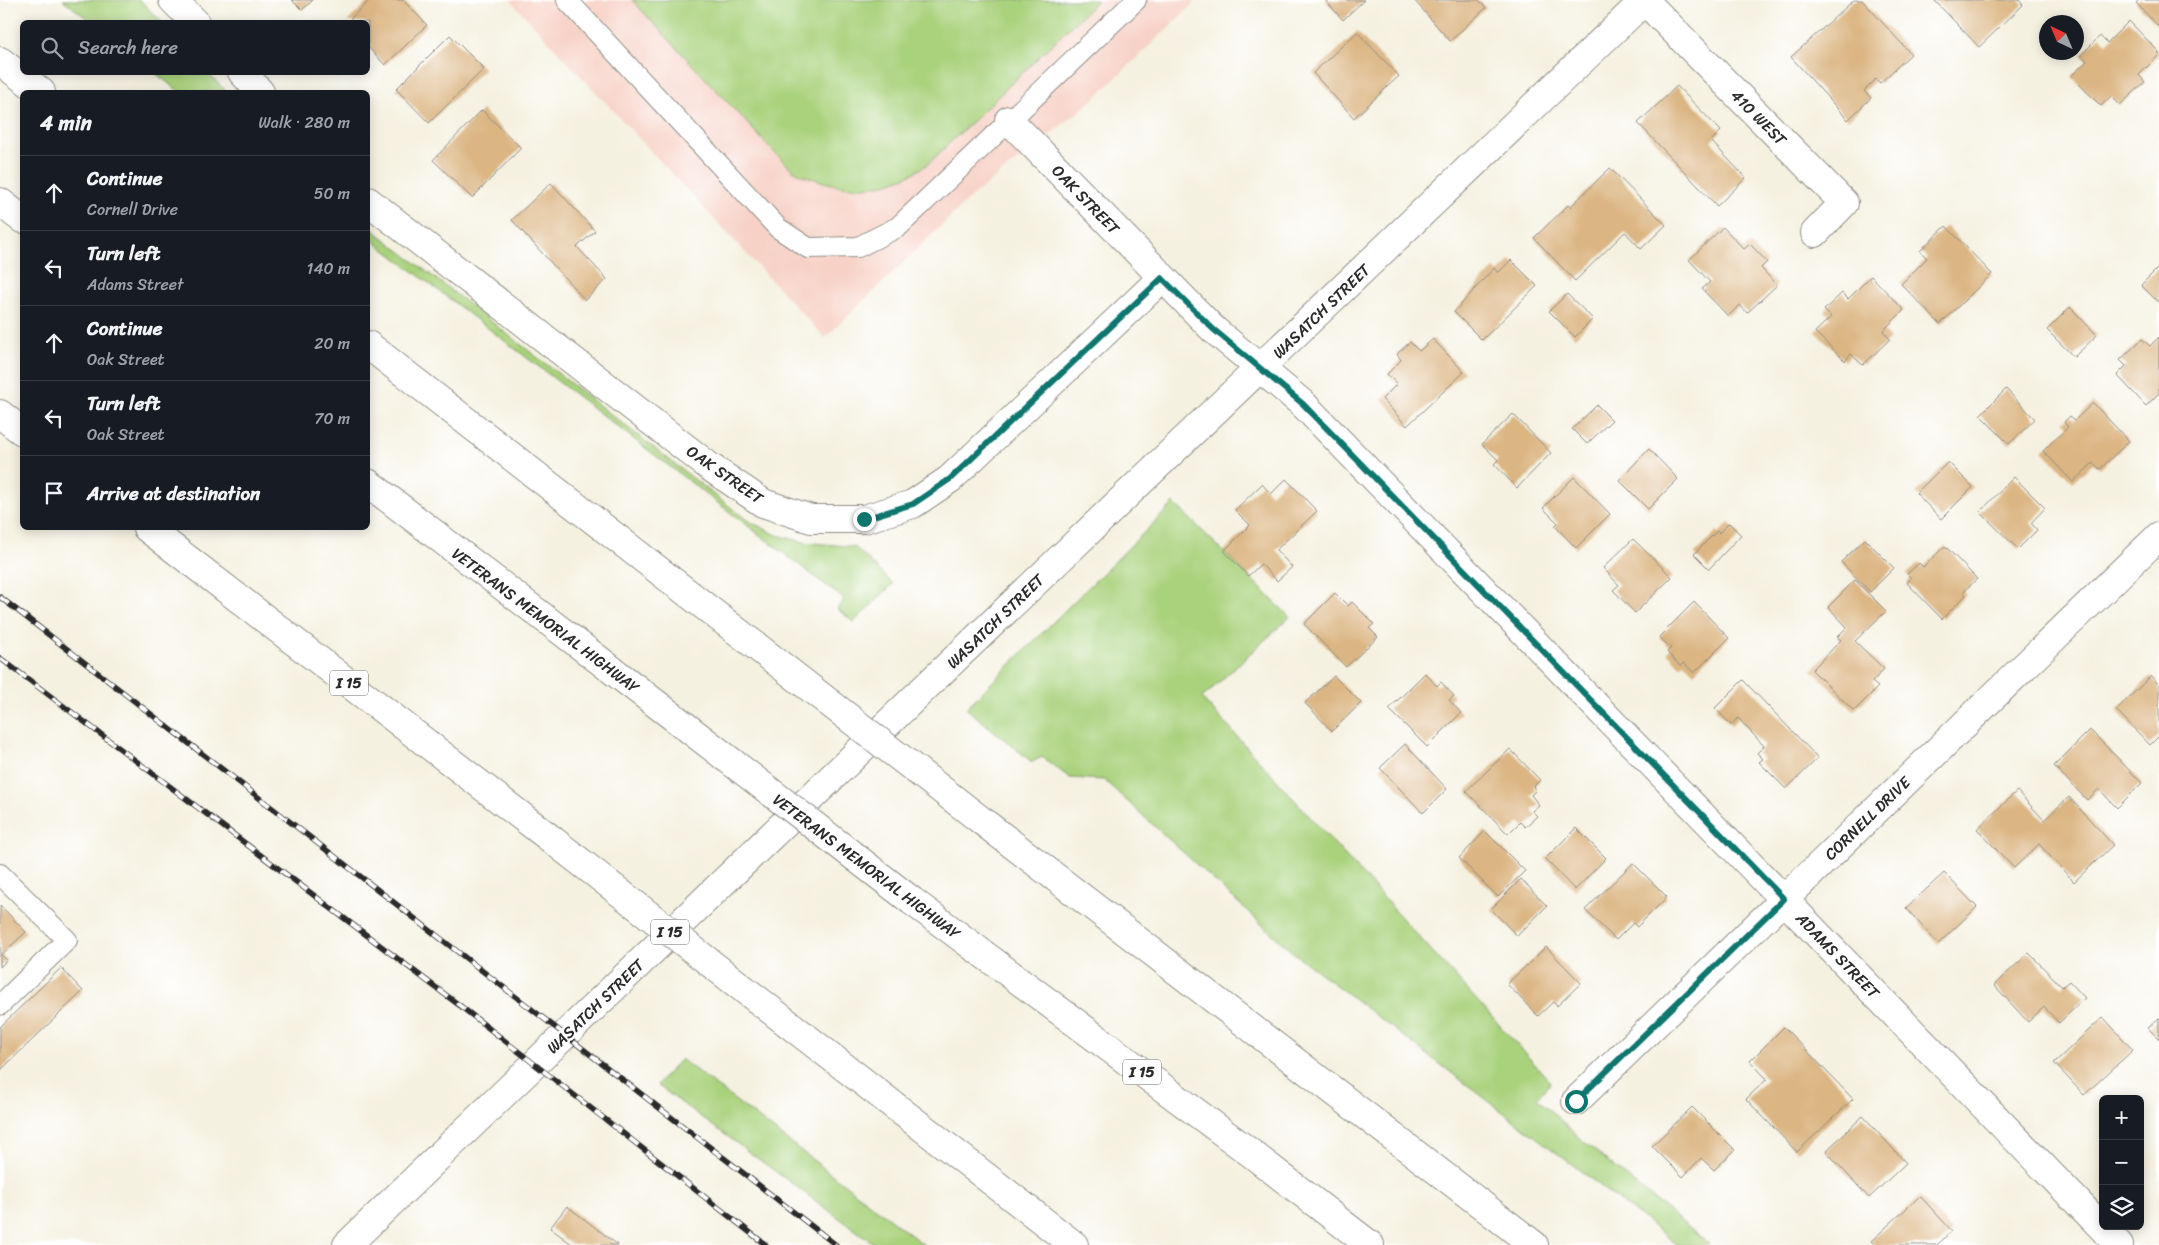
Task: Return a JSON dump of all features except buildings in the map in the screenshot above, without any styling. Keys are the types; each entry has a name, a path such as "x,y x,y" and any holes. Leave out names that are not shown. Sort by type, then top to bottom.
{"main road":[{"path":"174,0 193,20"},
{"name":"410 WEST","path":"1645,0 1844,203 1815,233"},
{"name":"WASATCH STREET","path":"347,1245 928,685 1645,0"},
{"path":"0,61 38,90"},
{"path":"245,75 258,90"},
{"name":"OAK STREET","path":"1009,120 1213,329 1259,369"},
{"path":"0,202 20,217"},
{"name":"OAK STREET","path":"370,203 710,467 763,502 811,519 864,519 913,504 942,484 1162,278"},
{"path":"370,347 982,821 1534,1245"},
{"name":"ADAMS STREET","path":"1259,369 1303,404 2119,1245"},
{"path":"0,414 20,429"},
{"name":"VETERANS MEMORIAL HIGHWAY","path":"370,485 912,901 1252,1154 1370,1245"},
{"name":"I 15","path":"150,530 1074,1245"},
{"name":"CORNELL DRIVE","path":"1576,1101 2159,536"}],"lane":[{"path":"567,0 778,228 808,248 858,247 898,227 1136,0"},
{"path":"0,874 67,940 0,1005"}],"shaded area":[{"path":"510,0 1197,0 1091,102 970,198 825,338"}],"green space":[{"path":"63,0 140,0 160,20 89,20"},
{"path":"632,0 1098,0 928,164 889,183 875,186 847,187 801,175 793,170"},
{"path":"158,75 210,75 225,90 177,90"},
{"path":"370,228 747,520 777,535 804,542 855,547 893,584 854,622 837,609 844,599 370,239"},
{"path":"1174,503 1290,617 1202,698 1551,1082 1537,1098 1577,1136 1710,1245 1678,1245 1291,951 1104,780 1070,778 1042,757 1032,762 966,708"},
{"path":"681,1059 924,1245 876,1245 657,1085"}],"railway":[{"path":"0,597 836,1245"},
{"path":"0,658 459,1005 766,1245"}],"route":[{"path":"864,519 913,504 950,479 1162,278 1213,329 1303,404 1784,899 1576,1101"}]}
